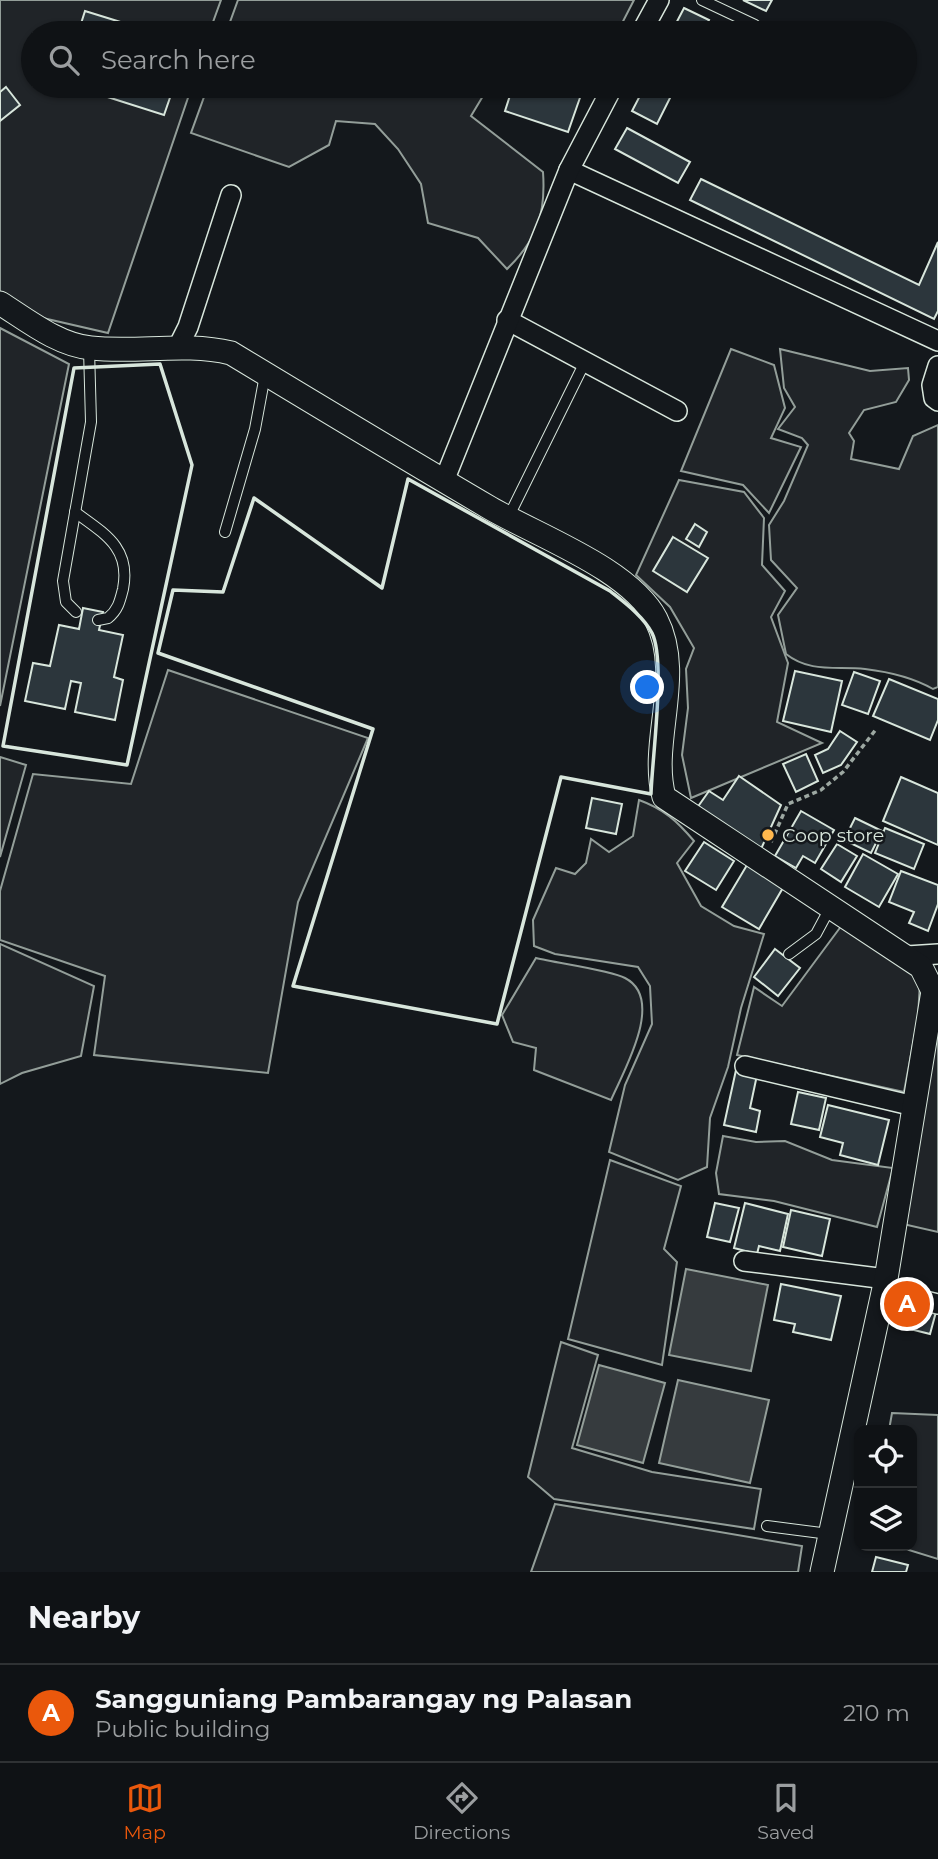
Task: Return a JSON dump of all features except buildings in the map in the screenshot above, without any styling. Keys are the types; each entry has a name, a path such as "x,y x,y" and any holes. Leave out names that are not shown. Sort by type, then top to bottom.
{"street":[{"path":"648,21 659,0"},
{"path":"444,481 569,170 607,98"},
{"path":"569,170 938,341"},
{"path":"177,349 187,327 231,195"},
{"path":"0,303 48,334 89,348 208,348 231,353 444,481 601,569 636,594 655,618 666,648 667,715 659,778 664,797 922,967 933,991 885,1285 822,1572"},
{"path":"507,320 677,411"},
{"path":"938,366 932,385 934,398 938,401"},
{"path":"907,956 938,954"},
{"path":"745,1066 914,1106"},
{"path":"744,1261 885,1285 938,1304"}],"lane":[{"path":"702,0 747,21"},
{"path":"76,612 66,602 63,581 91,422 89,348"},
{"path":"508,518 585,362"},
{"path":"225,532 255,429 265,374"},
{"path":"75,512 114,543 125,562 120,603 108,618 99,620"},
{"path":"789,954 816,934 831,905"},
{"path":"767,1526 829,1534"}],"path":[{"path":"761,859 783,821 788,804 821,790 843,772 877,728"}],"shaded area":[{"path":"0,0 221,0 213,21 21,21 21,98 188,98 108,333 43,318 0,291"},
{"path":"238,0 634,0 623,21 230,21"},
{"path":"204,98 482,98 471,116 543,172 541,214 526,248 507,269 478,238 428,223 421,184 398,149 375,124 336,121 329,145 289,167 191,133"},
{"path":"0,328 69,364 0,706"},
{"path":"731,349 774,365 785,408 771,438 801,447 769,513 743,485 681,471"},
{"path":"780,349 870,371 908,368 909,380 896,402 864,410 849,433 854,441 851,459 899,469 913,436 938,425 938,687 933,689 909,678 883,672 804,664 786,654 778,615 797,588 771,560 769,525 784,501 808,445 802,438 778,429 795,407 784,388"},
{"path":"679,480 744,492 764,518 762,565 785,591 771,617 788,663 777,722 822,743 691,798 682,755 688,708 686,669 694,648 670,607 636,575"},
{"path":"168,670 368,738 298,902 268,1073 94,1055 105,976 0,940 0,891 33,774 131,784"},
{"path":"0,757 26,765 0,857"},
{"path":"639,800 670,816 694,841 677,863 701,906 734,926 764,934 741,1008 728,1067 710,1118 707,1167 678,1180 609,1152 625,1085 652,1024 650,986 638,967 555,954 534,946 533,920 556,868 575,874 586,863 591,839 609,852 633,836"},
{"path":"842,925 901,963 920,982 918,1017 904,1092 737,1055 754,987 782,1006"},
{"path":"0,944 94,986 81,1056 22,1073 0,1084"},
{"path":"536,958 618,975 637,988 642,1002 638,1036 611,1100 534,1070 536,1048 513,1042 502,1015"},
{"path":"938,1014 938,1232 903,1224"},
{"path":"723,1136 756,1142 785,1141 832,1160 893,1168 877,1227 774,1201 719,1194 716,1173"},
{"path":"610,1160 681,1186 664,1249 677,1262 662,1365 568,1339"},
{"path":"686,1269 768,1285 751,1371 669,1355"},
{"path":"561,1342 598,1355 572,1448 652,1472 761,1489 754,1529 554,1499 528,1477"},
{"path":"599,1365 665,1383 643,1463 577,1445"},
{"path":"678,1380 769,1400 750,1483 659,1463"},
{"path":"892,1413 938,1415 938,1559 912,1551 917,1551 917,1425 890,1425"},
{"path":"555,1504 802,1546 798,1572 531,1572"}],"wall":[{"path":"160,364 192,465 127,765 3,746 74,368 160,364"},
{"path":"408,479 610,591 644,621 652,633 656,647 658,687 651,794 561,777 497,1024 293,986 373,729 158,653 173,590 223,592 254,498 382,588 408,479"}],"place":[{"name":"Coop store","path":"768,835"},
{"name":"Sangguniang Pambarangay ng Palasan","path":"907,1304"}]}
